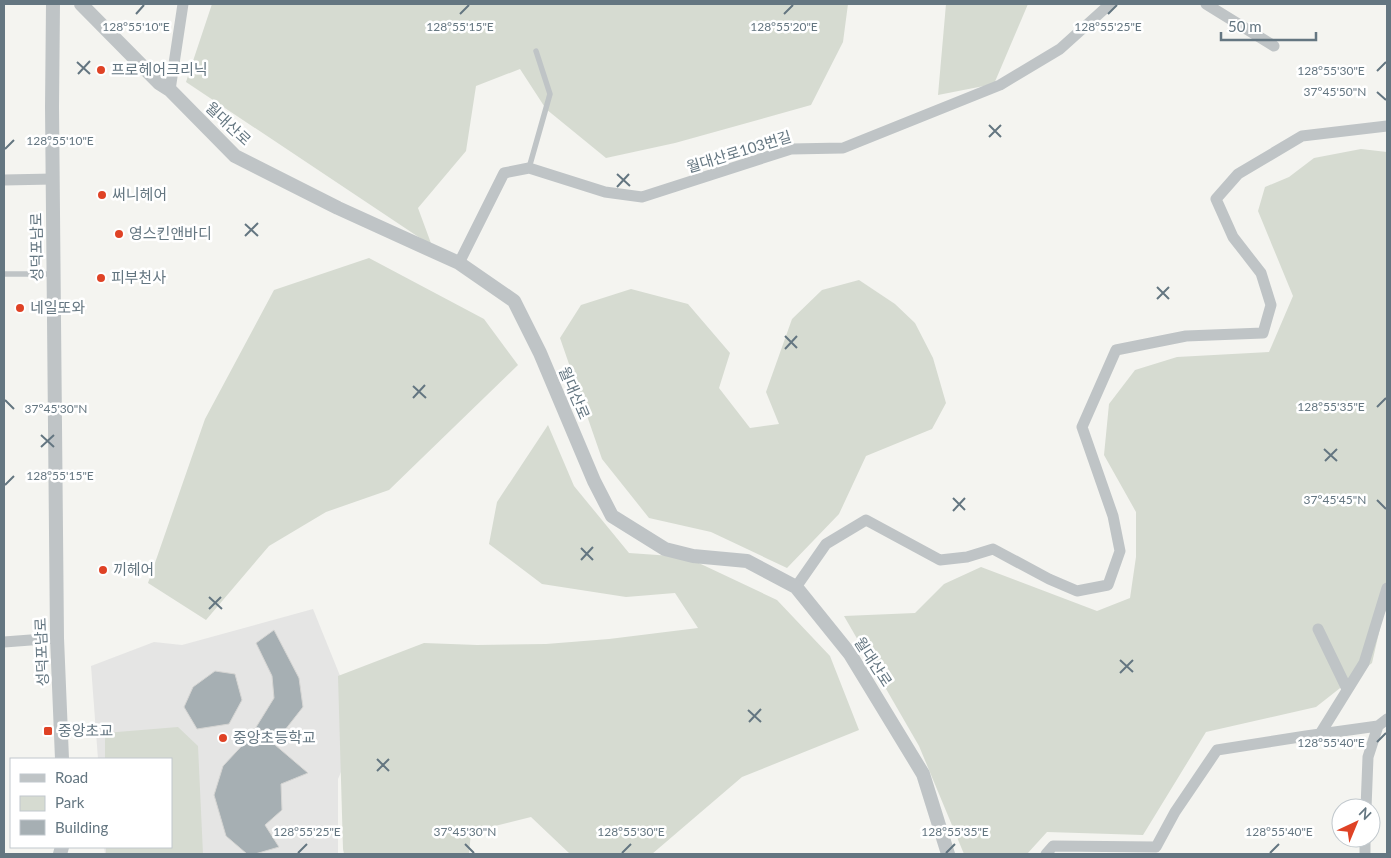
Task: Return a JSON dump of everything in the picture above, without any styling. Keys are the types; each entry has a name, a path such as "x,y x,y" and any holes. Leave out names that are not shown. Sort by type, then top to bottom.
{"street":[{"name":"성덕포남로","path":"53,4 57,638 62,758"},
{"name":"월대산로","path":"81,4 235,156 338,208 458,263 514,301 540,353 594,481 612,516 665,549 693,556 746,561 796,587 850,654 923,774 948,854"},
{"path":"170,90 183,4"},
{"name":"월대산로103번길","path":"458,263 504,172 529,168 605,192 642,197 791,149 843,148 1000,85 1060,49 1110,4"},
{"path":"1206,4 1274,46"},
{"path":"796,587 826,544 866,520 940,560 967,557 993,549 1049,579 1078,591 1108,585 1120,551 1113,516 1082,428 1116,350 1186,336 1263,333 1271,306 1261,273 1233,237 1216,199 1238,174 1302,136 1387,126"},
{"path":"4,180 53,179"},
{"path":"1320,734 1364,663 1387,588"},
{"path":"1318,629 1347,689"},
{"path":"4,642 57,638"},
{"path":"1046,854 1053,846 1157,851 1175,812 1218,750 1383,723"},
{"path":"1366,798 1368,757 1383,723"}],"lane":[{"path":"529,168 550,94 536,51"},
{"path":"4,274 54,274"}],"shaded area":[{"name":"중앙초등학교","path":"313,609 349,698 347,758 338,779 338,854 105,854 104,848 172,848 172,758 98,758 91,666 154,642 182,645"}],"green space":[{"path":"212,4 848,4 843,42 811,105 675,143 606,158 546,109 520,69 476,86 466,151 418,208 432,246 186,82"},
{"path":"946,4 1028,4 994,84 938,95"},
{"path":"1361,149 1387,152 1387,609 1383,615 1372,663 1316,707 1206,732 1143,835 1047,832 1027,854 964,854 919,746 844,616 915,613 944,584 981,567 1097,611 1130,598 1136,557 1136,512 1104,455 1109,404 1135,370 1177,357 1269,352 1293,296 1258,211 1265,187 1289,177 1314,158"},
{"path":"369,258 484,319 518,365 389,490 326,512 269,546 206,620 148,583 205,419 274,290"},
{"path":"859,280 895,304 915,323 933,358 946,403 932,429 866,456 839,514 787,568 711,532 649,518 602,459 560,338 581,305 631,289 688,304 730,353 719,388 750,428 779,424 766,392 792,319 822,290"},
{"path":"548,425 574,486 629,553 686,557 777,600 830,656 859,730 742,777 652,854 570,854 531,817 471,832 469,854 344,854 338,676 424,643 477,645 546,644 609,639 698,628 675,593 626,597 542,584 489,544 497,502"},
{"path":"178,727 198,746 203,854 106,854 106,848 172,848 172,758 105,758 105,733"}],"building":[{"path":"274,630 299,678 303,707 274,744 308,773 281,784 282,810 265,825 279,847 255,854 247,854 226,836 214,795 223,766 250,737 274,698 272,676 256,643"},
{"path":"215,671 235,674 242,700 229,724 197,729 184,707 193,687"}],"place":[{"name":"프로헤어크리닉","path":"101,70"},
{"name":"써니헤어","path":"102,195"},
{"name":"영스킨앤바디","path":"119,234"},
{"name":"피부천사","path":"101,278"},
{"name":"네일또와","path":"20,308"},
{"name":"끼헤어","path":"103,570"},
{"name":"중앙초교","path":"48,731"},
{"name":"중앙초등학교","path":"223,738"}]}
